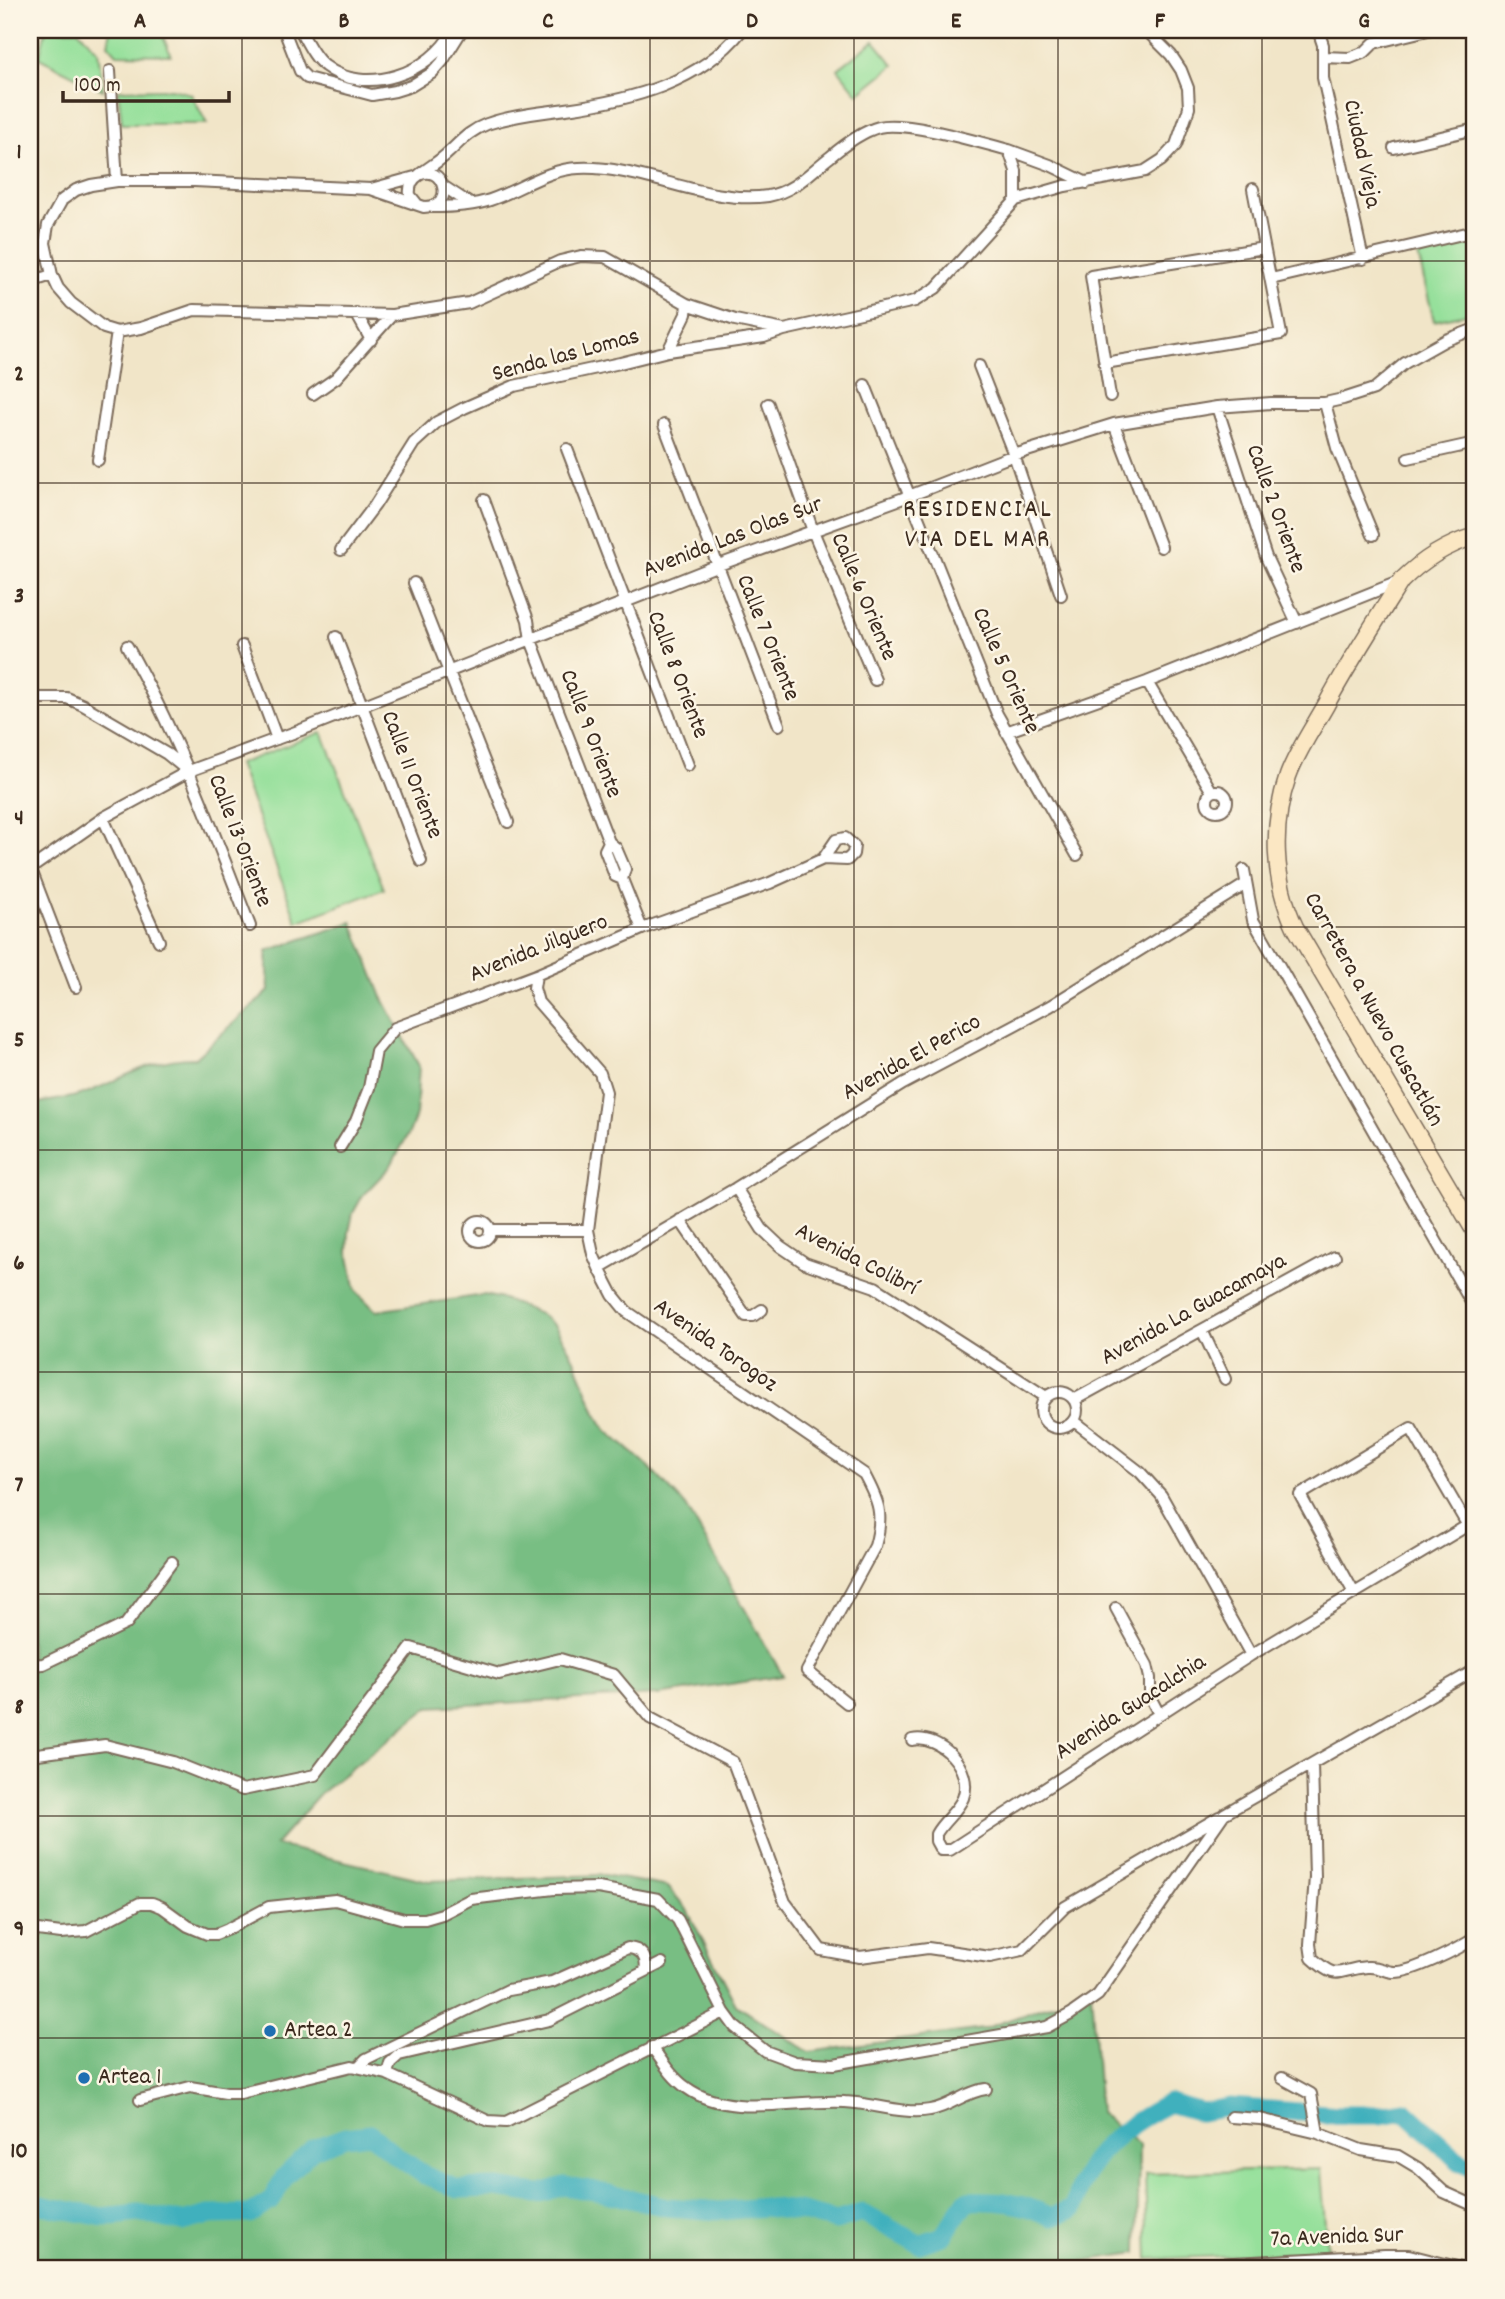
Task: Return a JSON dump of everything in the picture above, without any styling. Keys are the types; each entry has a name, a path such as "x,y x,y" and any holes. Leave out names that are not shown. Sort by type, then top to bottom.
{"street":[{"path":"284,30 300,71 307,78 372,95 411,86 432,74 462,30"},
{"path":"300,30 324,66 341,74 373,81 407,72 434,55 453,30"},
{"path":"424,206 410,195 416,176 448,153 463,136 485,125 524,115 610,102 643,94 694,72 722,52 742,30"},
{"path":"1009,150 1017,171 1016,200 1065,186 1145,171 1162,160 1176,145 1184,127 1188,88 1171,55 1146,30"},
{"path":"1323,57 1350,58 1365,52 1374,43 1428,30"},
{"name":"Ciudad Vieja","path":"1319,33 1323,45 1323,78 1363,259"},
{"path":"110,71 117,181"},
{"path":"784,330 735,320 687,304 605,257 581,256 560,261 469,303 392,315 194,310 141,328 117,331 104,328 71,303 52,275 45,243 52,216 62,200 76,190 117,181 194,181 371,189 424,206 489,200 557,171 580,167 745,198 770,195 794,188 845,145 881,127 900,126 967,138 1050,165 1087,183"},
{"path":"1394,148 1475,129"},
{"path":"424,206 440,201 444,191 442,183 448,153"},
{"path":"371,189 430,173 469,203"},
{"path":"1105,363 1282,334 1253,189"},
{"name":"Senda las Lomas","path":"341,550 376,505 414,443 437,422 514,386 668,351 764,337 784,330 915,301 936,288 1016,200"},
{"path":"1271,279 1475,231"},
{"path":"30,257 45,243"},
{"path":"1110,396 1091,276 1264,248"},
{"path":"30,282 52,275"},
{"path":"668,351 686,314 687,304"},
{"path":"356,313 371,340"},
{"path":"313,394 336,379 392,315"},
{"name":"Avenida Las Olas Sur","path":"30,868 103,818 189,771 716,566 1014,455 1114,424 1217,407 1325,403 1374,389 1405,363 1446,340 1475,330"},
{"path":"98,460 117,331"},
{"path":"979,366 1014,455 1061,595"},
{"name":"Calle 5 Oriente","path":"865,385 979,673 1006,732 1077,855"},
{"path":"1325,403 1338,448 1373,535"},
{"name":"Calle 6 Oriente","path":"768,404 813,531 875,680"},
{"name":"Calle 2 Oriente","path":"1217,407 1266,557 1297,623"},
{"path":"1114,424 1161,547"},
{"name":"Calle 7 Oriente","path":"664,425 779,725"},
{"path":"1408,458 1475,443"},
{"name":"Calle 8 Oriente","path":"567,449 688,765"},
{"name":"Calle 9 Oriente","path":"484,500 528,620 531,640 609,842 606,850 615,876 622,878 642,929"},
{"name":"Carretera a Nuevo Cuscatlán","path":"1475,536 1437,551 1412,569 1401,581 1346,667 1289,775 1281,802 1277,832 1279,874 1285,904 1295,927 1475,1232"},
{"path":"1006,732 1147,682 1401,581"},
{"path":"414,583 508,822"},
{"name":"Calle 11 Oriente","path":"336,637 421,861"},
{"name":"Calle 13 Oriente","path":"127,646 156,696 189,771 250,926"},
{"path":"242,646 276,739"},
{"path":"1147,682 1212,792"},
{"path":"30,698 67,698 83,705 167,754 189,771"},
{"path":"103,818 159,941"},
{"name":"Avenida Jilguero","path":"340,1147 356,1121 369,1088 376,1051 395,1028 536,975 642,929 771,883 823,859"},
{"path":"30,868 76,987"},
{"path":"1244,870 1253,920 1475,1309"},
{"name":"Avenida El Perico","path":"599,1268 736,1188 903,1084 1050,1006 1246,884"},
{"name":"Avenida Torogoz","path":"536,975 534,988 538,1002 600,1073 606,1092 588,1230 593,1254 613,1295 626,1311 863,1474 879,1502 881,1526 875,1546 807,1671 847,1703"},
{"name":"Avenida Colibrí","path":"736,1188 762,1229 780,1246 806,1263 875,1287 1046,1396"},
{"path":"680,1220 746,1316 753,1316 762,1310"},
{"path":"490,1230 588,1230"},
{"name":"Avenida La Guacamaya","path":"1074,1401 1335,1257"},
{"path":"1202,1330 1225,1379"},
{"path":"1061,1392 1074,1401 1077,1411 1069,1426 1058,1429 1046,1424 1042,1419 1040,1407 1046,1396 1061,1392"},
{"path":"1074,1421 1140,1472 1161,1495 1251,1655"},
{"path":"1354,1593 1300,1495 1412,1428 1471,1524"},
{"name":"Avenida Guacalchia","path":"912,1740 925,1738 936,1742 954,1758 963,1777 963,1797 936,1834 941,1850 950,1850 1251,1655 1471,1524"},
{"path":"30,1665 43,1664 125,1624 172,1562"},
{"path":"1116,1608 1147,1665 1150,1697 1159,1714"},
{"path":"30,1755 105,1745 173,1762 243,1790 315,1775 411,1648 499,1674 561,1659 614,1675 650,1718 733,1762 785,1902 821,1950 860,1957 928,1948 990,1957 1022,1950 1065,1907 1475,1670"},
{"path":"1312,1764 1315,1825 1315,1877 1310,1944 1312,1958 1326,1971 1342,1974 1360,1967 1378,1966 1393,1972 1406,1970 1457,1950 1475,1938"},
{"path":"30,1929 61,1933 86,1931 140,1903 152,1903 162,1907 188,1926 207,1934 228,1929 270,1906 335,1900 404,1919 425,1919 442,1914 471,1899 554,1889 598,1888 658,1899 669,1908 678,1920 724,2012 751,2042 765,2051 795,2062 834,2064 1047,2027 1071,2014 1098,1995 1224,1814"},
{"path":"358,2067 366,2059 508,1990 552,1982 628,1948 642,1952 646,1960 645,1971"},
{"path":"387,2074 390,2063 399,2055 549,2020 662,1963"},
{"path":"140,2100 190,2087 226,2094 241,2093 346,2066 387,2074 488,2121 506,2122 724,2012"},
{"path":"652,2047 686,2088 721,2104 743,2106 832,2101 868,2103 918,2111 938,2108 986,2089"},
{"path":"1282,2078 1311,2094 1318,2129"},
{"path":"1231,2117 1318,2129 1361,2150 1398,2156 1418,2168 1444,2192 1475,2206"},
{"name":"7a Avenida Sur","path":"1124,2269 1409,2255 1465,2269"}],"green space":[{"path":"46,30 78,30 98,51 103,90 39,58"},
{"path":"111,30 160,30 171,55 117,54 108,44"},
{"path":"874,41 894,65 858,94 838,69"},
{"path":"172,89 191,94 207,124 122,124 118,90"},
{"path":"1475,242 1475,312 1434,321 1418,255"},
{"path":"322,732 384,889 297,922 238,764"},
{"path":"352,922 382,997 419,1066 416,1115 409,1133 390,1167 363,1195 353,1213 348,1252 356,1291 376,1311 484,1295 503,1299 540,1314 555,1326 574,1359 596,1413 606,1430 650,1468 686,1506 783,1676 658,1695 429,1707 322,1792 275,1845 429,1881 604,1875 668,1887 686,1908 736,2005 809,2052 983,2029 1091,1991 1100,2113 1139,2145 1137,2253 1075,2262 1075,2269 30,2269 30,1105 83,1094 165,1061 195,1058 269,991 267,951"},
{"path":"1321,2169 1327,2252 1148,2259 1145,2174"}],"waterway":[{"path":"30,2203 103,2217 139,2213 182,2222 209,2215 250,2214 271,2201 285,2176 313,2149 345,2137 371,2134 395,2155 426,2176 458,2189 497,2188 538,2194 564,2186 667,2207 720,2211 765,2207 802,2212 836,2221 862,2213 919,2244 943,2236 966,2201 1010,2203 1052,2217 1073,2209 1084,2178 1099,2153 1120,2133 1169,2103 1201,2112 1230,2107 1340,2115 1379,2115 1405,2111 1460,2162 1475,2168"}],"place":[{"name":"Artea 2","path":"270,2031"},
{"name":"Artea 1","path":"84,2078"}],"district":[{"name":"RESIDENCIAL VIA DEL MAR","path":"978,525"}]}
